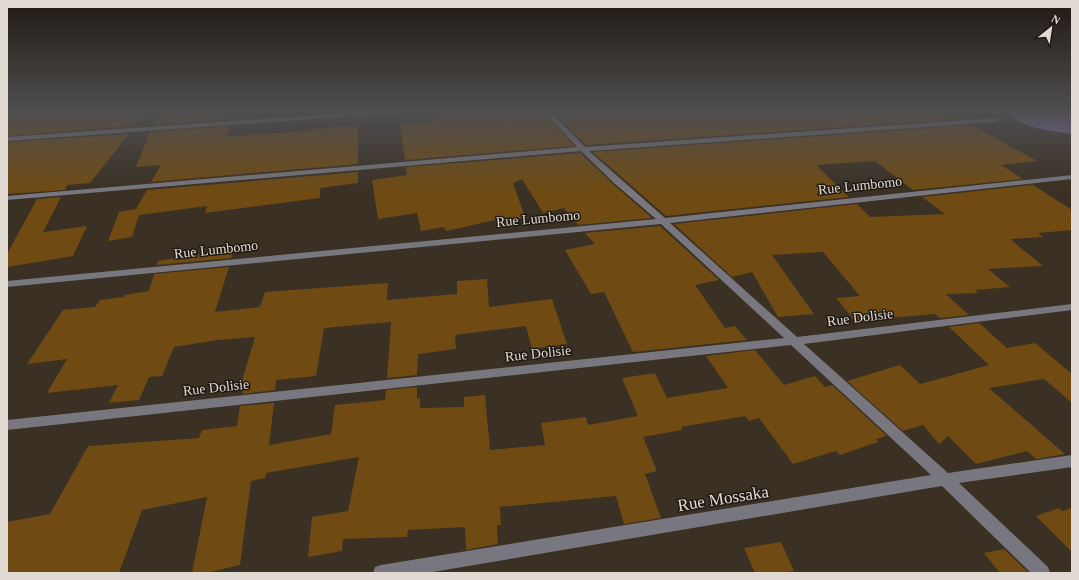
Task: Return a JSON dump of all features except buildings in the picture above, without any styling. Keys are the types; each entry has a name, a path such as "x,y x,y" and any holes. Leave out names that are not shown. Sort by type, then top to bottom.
{"street":[{"path":"7,139 34,137"},
{"path":"570,137 623,188 663,221 946,479 1042,573"},
{"path":"7,198 581,149 752,137"},
{"name":"Rue Lumbomo","path":"7,284 663,221 1072,177"},
{"name":"Rue Dolisie","path":"7,425 793,341 1072,307"},
{"name":"Rue Mossaka","path":"381,573 946,479 1072,460"}]}
